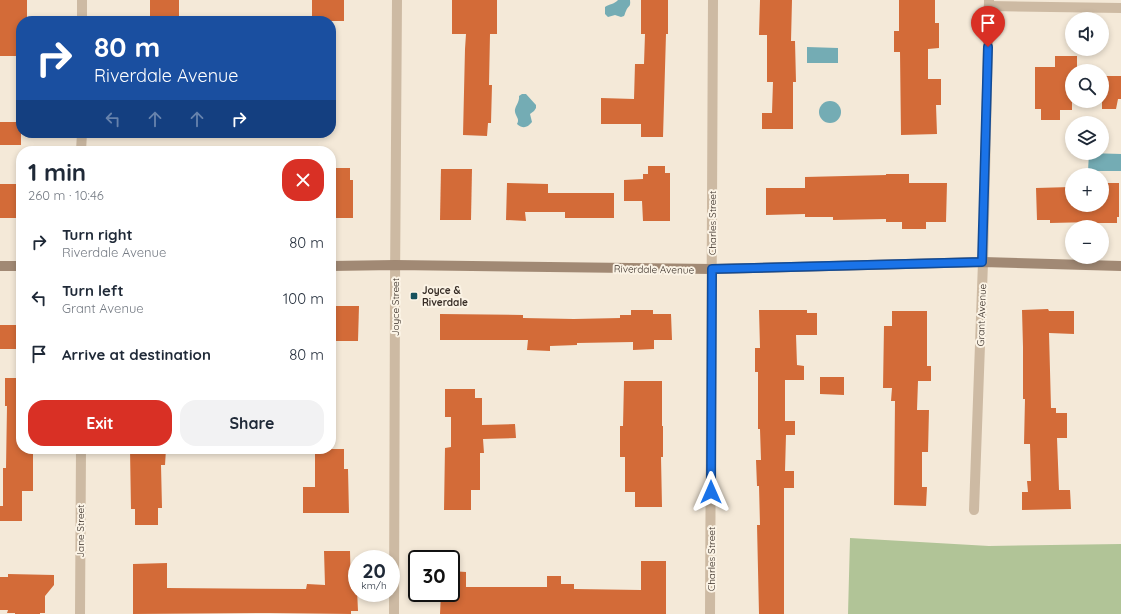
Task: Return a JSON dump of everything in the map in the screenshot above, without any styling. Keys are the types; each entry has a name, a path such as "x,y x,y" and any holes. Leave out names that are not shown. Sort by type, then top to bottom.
{"street":[{"path":"82,0 82,16"},
{"name":"Joyce Street","path":"394,614 397,0"},
{"name":"Charles Street","path":"710,614 713,0"},
{"path":"989,3 1121,8"},
{"name":"Grant Avenue","path":"974,510 989,3"},
{"name":"Riverdale Avenue","path":"336,266 395,265 712,269 982,262 1121,266"},
{"path":"0,266 16,266"},
{"name":"Jane Street","path":"80,614 81,454"}],"green space":[{"path":"850,538 989,546 1121,544 1121,614 848,614"}],"water":[{"path":"618,0 630,0 630,5 624,16 621,17 615,15 608,17 605,14 605,7"},
{"path":"807,47 838,48 838,63 807,63"},
{"path":"526,94 536,105 534,111 530,114 532,122 525,127 521,127 517,124 518,119 515,112 519,96"},
{"path":"830,101 838,104 841,112 838,120 830,123 822,120 819,112 822,104"},
{"path":"1109,154 1121,154 1121,171 1109,171 1109,168 1088,168 1089,160 1109,160"}],"building":[{"path":"0,0 27,0 27,16 16,16 16,56 0,56"},
{"path":"150,0 179,0 179,16 150,16"},
{"path":"312,0 344,0 344,21 336,21 336,16 312,16"},
{"path":"452,0 497,0 497,34 490,34 489,85 492,85 491,123 488,123 487,136 463,135 466,34 452,34"},
{"path":"641,0 668,0 668,34 666,34 663,137 641,137 641,124 601,124 601,98 634,99 635,64 644,64 645,34 641,34"},
{"path":"760,0 792,0 791,41 795,41 796,82 793,82 793,129 762,129 762,113 772,113 773,82 767,82 767,35 759,35"},
{"path":"899,0 935,0 935,23 939,23 939,48 928,49 928,79 941,79 941,105 936,105 937,134 901,135 900,52 894,52 894,31 899,31"},
{"path":"1055,56 1077,56 1077,64 1065,64 1065,108 1072,108 1072,110 1060,110 1060,120 1041,120 1041,109 1035,109 1035,67 1055,67"},
{"path":"1109,76 1121,76 1121,99 1118,99 1116,109 1102,109 1109,108"},
{"path":"0,122 16,122 16,138 21,138 21,145 0,145"},
{"path":"648,166 665,166 665,173 670,173 670,221 643,221 642,201 624,201 624,180 643,179 643,174 648,174"},
{"path":"336,168 350,168 350,180 353,180 353,218 336,218"},
{"path":"441,169 472,169 471,220 440,220"},
{"path":"909,174 909,183 947,183 946,222 926,222 926,229 902,229 902,222 886,222 886,219 833,220 833,217 805,217 805,214 766,215 766,188 805,188 805,177"},
{"path":"507,183 548,184 548,193 614,193 614,218 565,218 565,212 525,212 526,221 506,220"},
{"path":"1109,183 1119,183 1119,217 1117,217 1117,223 1109,223 1109,220 1065,220 1065,223 1050,223 1050,220 1037,220 1036,188 1065,187 1065,212 1109,212"},
{"path":"0,184 16,184 16,218 0,218"},
{"path":"336,306 359,306 358,341 336,341"},
{"path":"1048,309 1049,311 1074,311 1074,334 1049,333 1051,408 1056,408 1056,413 1067,413 1067,438 1057,438 1059,490 1070,490 1071,509 1022,510 1022,492 1028,492 1027,481 1031,481 1030,444 1024,444 1025,399 1023,399 1022,310"},
{"path":"631,310 653,310 653,314 671,314 672,340 654,340 654,349 633,350 633,342 577,343 577,345 550,346 550,351 527,350 528,340 440,340 440,314 523,315 523,318 574,319 620,318 620,315 631,315"},
{"path":"759,310 807,310 807,313 817,313 817,335 796,335 797,365 804,366 804,380 785,380 785,421 795,421 795,435 786,435 785,471 794,471 794,488 784,488 784,614 759,614 757,525 760,525 759,486 757,486 756,460 761,460 760,429 758,429 758,372 755,372 755,348 760,348"},
{"path":"892,311 927,311 927,366 931,366 931,381 918,381 917,410 929,410 928,452 922,452 922,487 927,487 926,506 894,505 895,401 891,401 892,388 883,388 884,326 892,326"},
{"path":"0,325 16,325 16,349 0,349"},
{"path":"820,377 844,377 844,395 820,394"},
{"path":"5,378 16,378 16,454 33,454 33,491 22,491 22,521 0,521 0,506 3,506 3,468 6,468 7,406 5,406"},
{"path":"624,381 662,381 662,507 635,507 635,492 625,492 625,457 620,457 620,426 623,426"},
{"path":"445,389 475,389 475,398 482,398 482,425 515,424 516,438 483,439 484,453 480,453 480,490 471,490 471,510 444,510 445,448 451,447 451,417 445,417"},
{"path":"336,449 344,449 344,469 348,469 349,513 303,513 303,487 315,487 315,454 336,454"},
{"path":"130,454 166,454 165,465 161,465 162,508 158,508 158,525 135,525 135,509 131,509"},
{"path":"324,551 348,551 348,602 358,602 358,611 351,611 351,614 133,614 133,564 167,563 167,588 306,589 307,584 325,585"},
{"path":"641,561 666,561 666,614 440,614 441,602 460,602 460,572 466,572 466,587 547,587 547,576 561,576 561,584 574,584 574,589 641,590"},
{"path":"8,574 54,575 54,585 45,596 45,613 15,614 7,613 8,610 0,610 0,577 8,577"}],"place":[{"name":"Joyce & Riverdale","path":"414,296"}],"route":[{"path":"711,492 712,269 982,262 988,47"}]}
